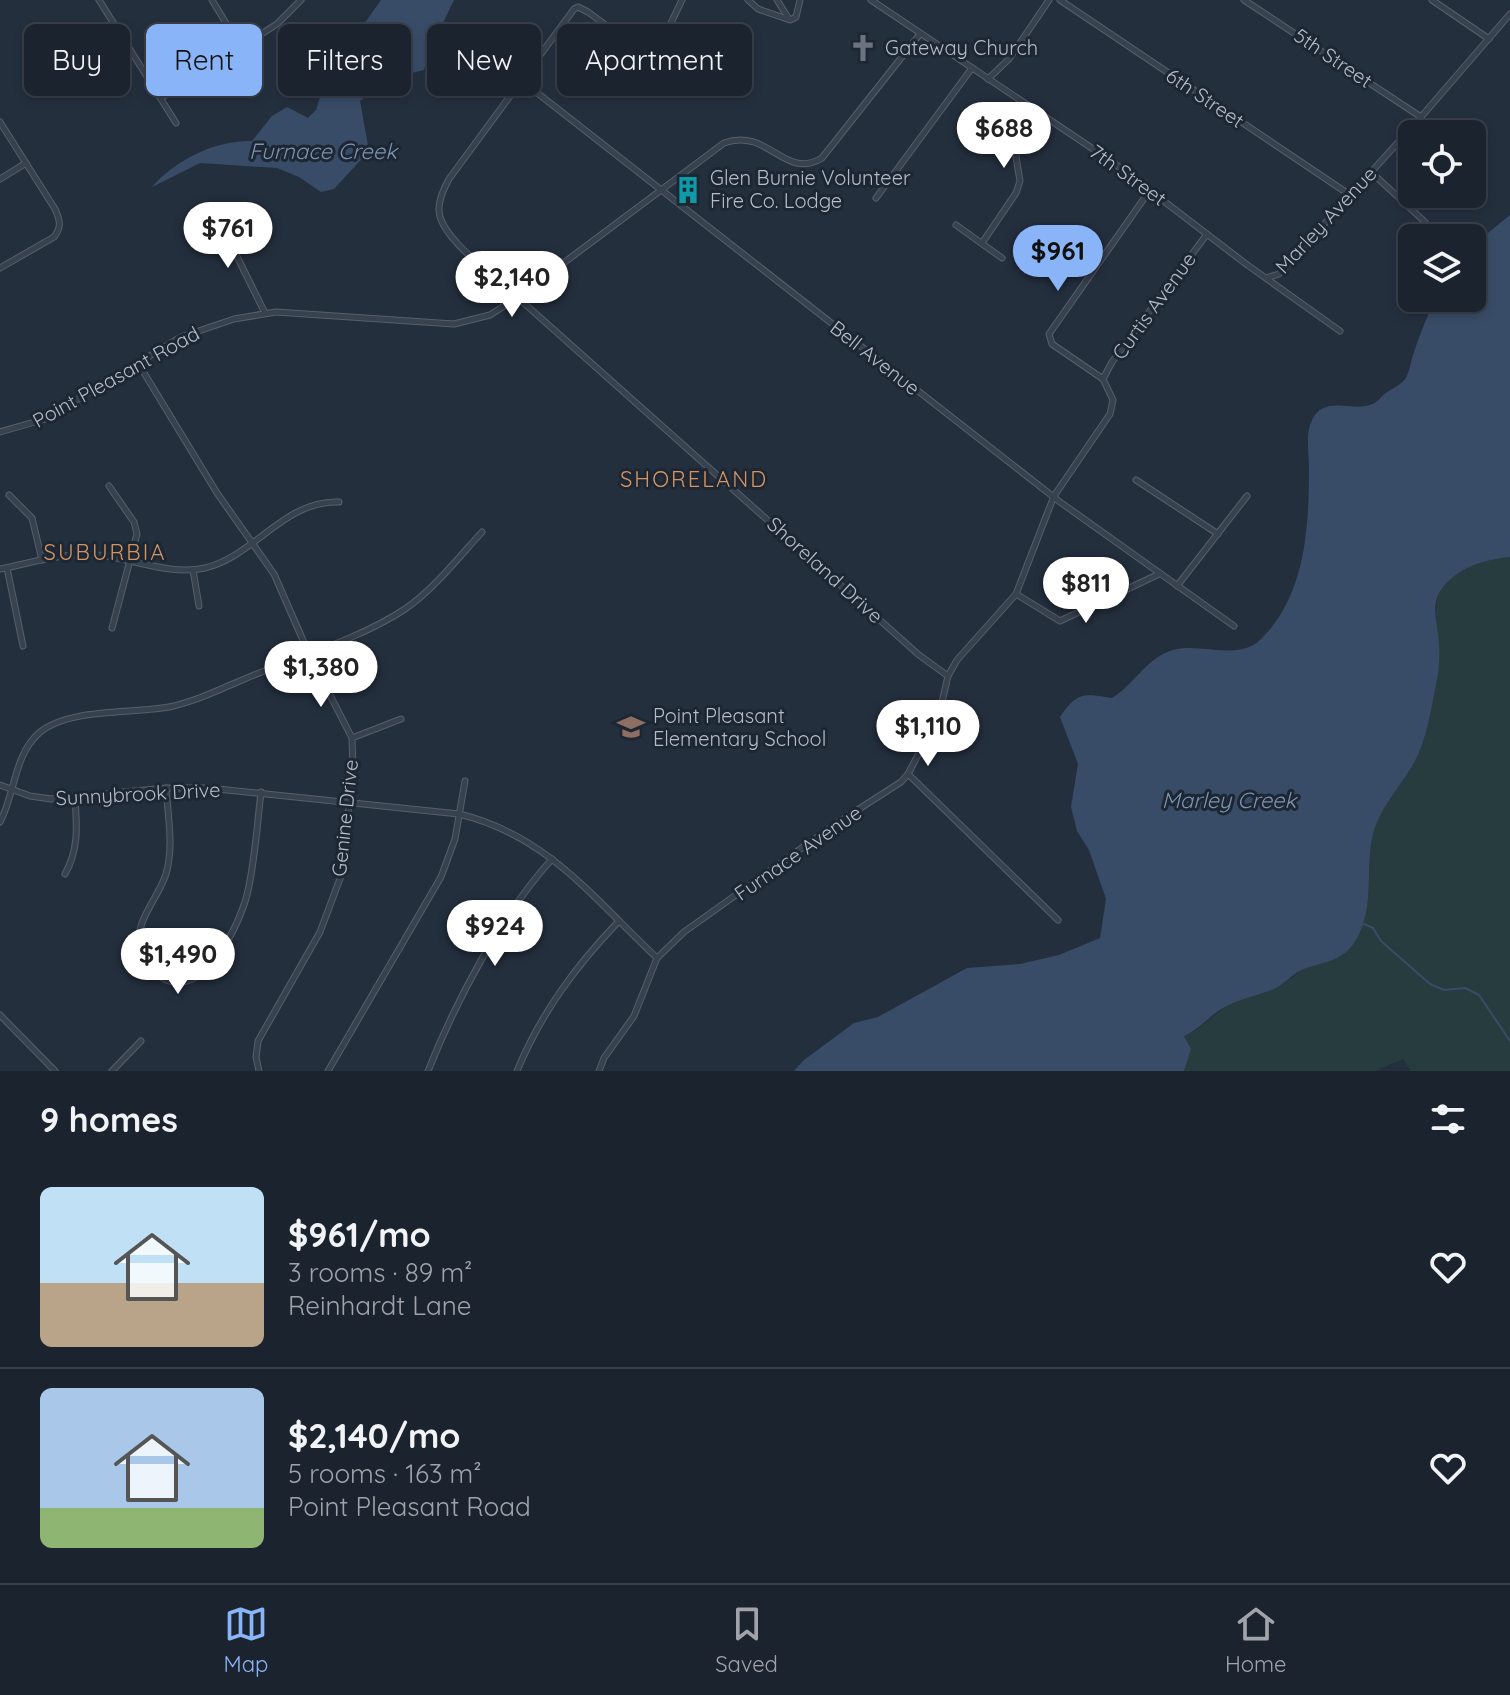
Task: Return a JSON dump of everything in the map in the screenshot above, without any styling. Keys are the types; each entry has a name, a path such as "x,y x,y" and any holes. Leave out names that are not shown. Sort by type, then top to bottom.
{"street":[{"path":"99,0 176,123"},
{"path":"212,0 226,24"},
{"path":"262,34 301,0"},
{"name":"Shoreland Drive","path":"541,56 578,7 645,54 655,53 682,0"},
{"path":"749,0 758,9 790,20 796,17 800,0"},
{"path":"777,0 790,20"},
{"name":"7th Street","path":"871,0 1150,190 1340,331"},
{"path":"988,79 1009,59 1049,0"},
{"name":"6th Street","path":"1060,0 1350,195"},
{"name":"5th Street","path":"1244,0 1421,117"},
{"path":"1432,0 1489,39"},
{"name":"Marley Avenue","path":"1266,278 1279,274 1510,14"},
{"name":"Point Pleasant Road","path":"0,432 45,419 181,337 202,328 265,313 454,324 490,315 716,148 732,140 751,140 785,159 800,164 815,163 920,34"},
{"path":"876,198 972,68"},
{"name":"Shoreland Drive","path":"511,96 449,179 440,198 443,228 919,655 948,676"},
{"name":"Bell Avenue","path":"541,96 1054,496 1234,626"},
{"path":"982,243 1016,193 1020,181 1016,157 1018,138 1036,111"},
{"path":"0,122 55,209 60,222 59,231 47,242 0,268"},
{"path":"0,179 26,163"},
{"path":"1371,172 1425,222"},
{"path":"1103,379 1052,344 1049,334 1150,190"},
{"path":"216,214 265,313"},
{"path":"956,225 1002,258"},
{"name":"Curtis Avenue","path":"1103,379 1112,362 1207,234"},
{"name":"Genine Drive","path":"138,363 217,493 274,574 309,654 352,738 351,802 341,876 332,905 258,1041 256,1057 259,1071"},
{"name":"Furnace Avenue","path":"599,1071 604,1058 634,1016 657,958 684,932 834,825 901,782 908,774 939,715 948,676 957,660 1016,594 1054,496 1112,407 1113,400 1103,379"},
{"path":"1136,480 1218,534"},
{"path":"109,486 134,522 137,534 112,628"},
{"path":"9,495 32,518 42,560"},
{"path":"1177,586 1247,496"},
{"path":"0,569 93,554 167,569 193,570 224,560 306,507 326,501 339,502"},
{"path":"0,822 30,743 48,727 64,720 170,707 309,654 390,618 423,596 482,532"},
{"path":"7,568 23,646"},
{"path":"193,570 199,606"},
{"path":"1016,594 1060,621 1159,574"},
{"path":"352,738 401,719"},
{"path":"908,774 1058,920"},
{"path":"328,1071 441,877 455,839 465,781"},
{"name":"Sunnybrook Drive","path":"0,785 30,796 75,798 166,788 208,788 459,814 517,834 552,859 657,958"},
{"path":"166,788 170,853 165,877 141,926 139,949 147,966 175,982 203,974 240,916 251,877 261,792"},
{"path":"65,874 76,850 75,798"},
{"path":"428,1071 443,1033 489,949 528,888 552,859"},
{"path":"517,1071 540,1021 558,992 618,922"},
{"path":"0,1015 55,1071"},
{"path":"112,1071 141,1041"}],"green space":[{"path":"1510,557 1510,1071 1411,1071 1403,1059 1375,1071 1184,1071 1188,1043 1184,1036 1234,1002 1278,986 1304,969 1336,958 1352,946 1360,934 1367,906 1373,834 1386,805 1415,761 1428,724 1436,685 1436,608 1441,590 1463,570 1490,560"}],"water":[{"name":"Furnace Creek","path":"381,0 454,0 442,24 427,24 424,70 411,73 411,24 364,24"},
{"name":"Furnace Creek","path":"320,96 366,96 360,101 369,151 334,189 321,192 299,177 277,168 200,163 152,187 172,168 197,154 224,144 252,141 272,116 287,107 308,118 316,110"},
{"name":"Marley Creek","path":"1510,215 1510,557 1490,560 1463,570 1448,582 1438,596 1435,609 1439,664 1428,724 1415,761 1386,805 1373,834 1365,920 1352,946 1336,958 1300,971 1274,989 1223,1008 1184,1036 1191,1049 1184,1071 794,1071 854,1023 878,1017 967,968 1020,964 1059,955 1100,938 1106,899 1089,850 1077,831 1071,807 1078,764 1060,717 1071,703 1082,696 1112,698 1155,659 1173,650 1241,649 1261,639 1287,602 1302,559 1308,513 1308,437 1312,420 1317,412 1331,406 1373,404 1399,385 1407,376 1429,312 1486,312 1486,235"}],"waterway":[{"path":"1364,924 1373,928 1381,941 1430,984 1444,990 1465,988 1479,995 1510,1041"}],"place":[{"name":"Gateway Church","path":"863,48"},
{"name":"Glen Burnie Volunteer Fire Co. Lodge","path":"688,190"},
{"name":"Point Pleasant Elementary School","path":"631,727"}],"district":[{"name":"SHORELAND","path":"694,479"},
{"name":"SUBURBIA","path":"105,552"}]}
